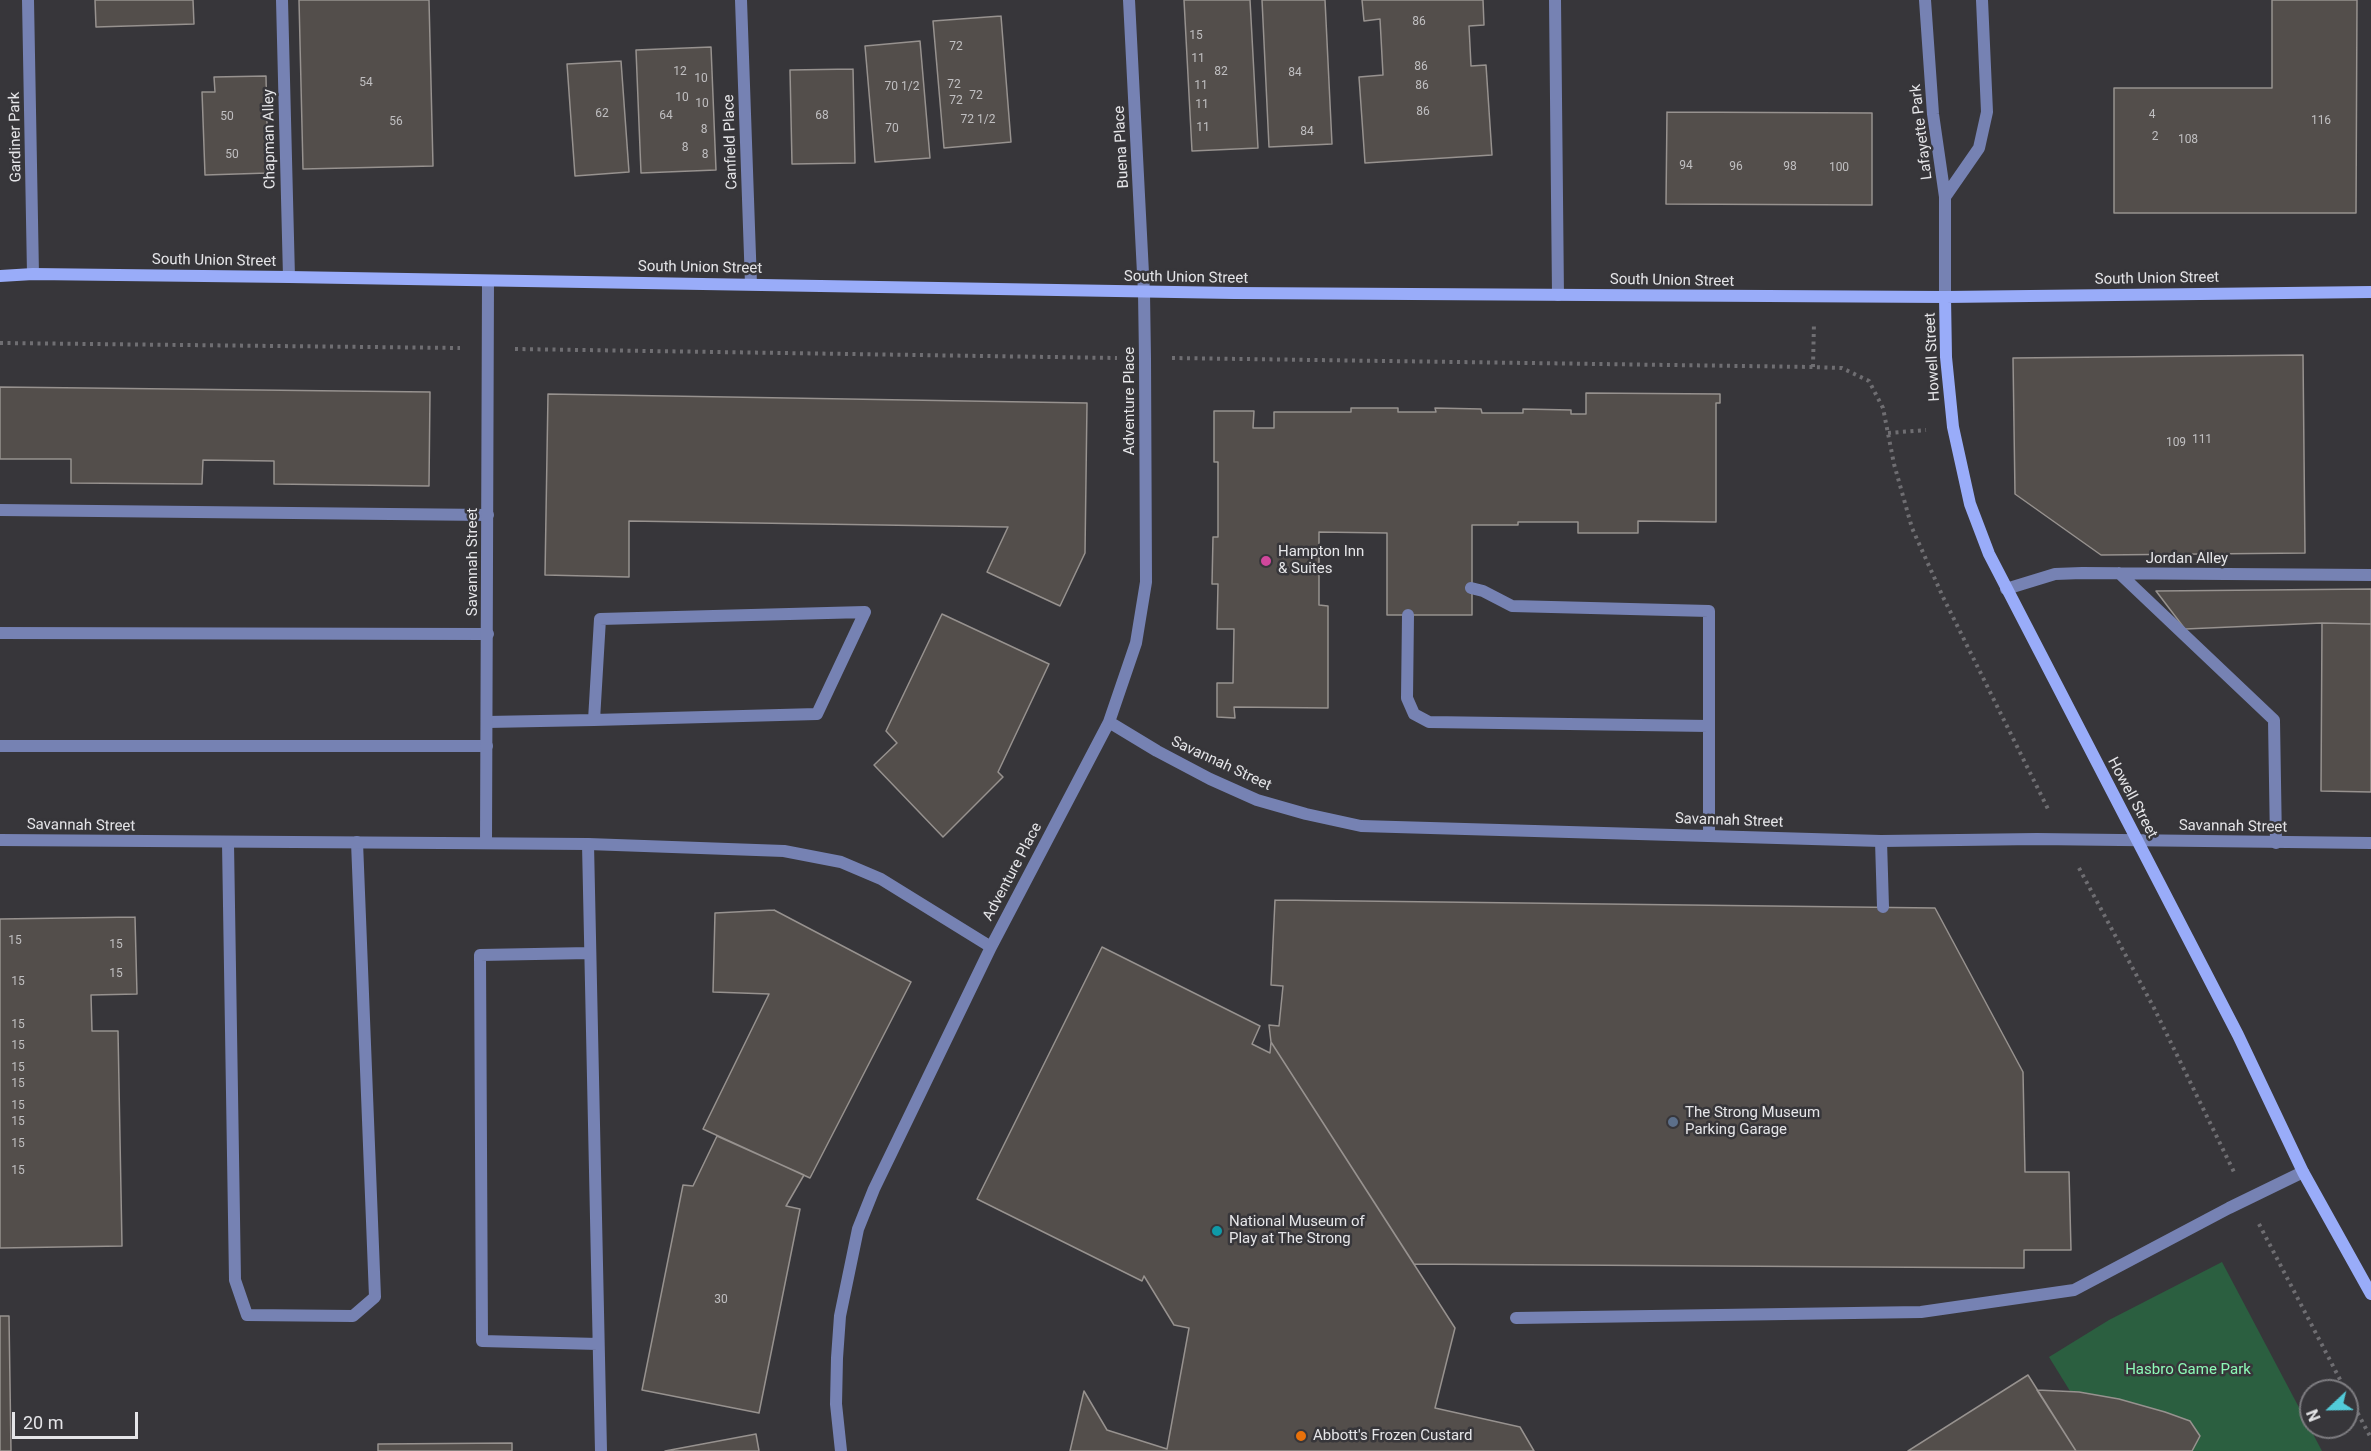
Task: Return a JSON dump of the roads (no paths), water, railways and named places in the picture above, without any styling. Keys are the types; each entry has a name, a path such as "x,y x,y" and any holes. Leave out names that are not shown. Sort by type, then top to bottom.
{"main road":[{"name":"South Union Street","path":"0,276 33,274 289,277 1144,293 1945,297 2371,291"},
{"name":"Howell Street","path":"1945,297 1946,357 1953,428 1970,504 2006,590 2238,1035 2303,1172 2370,1292"}],"street":[{"name":"Gardiner Park","path":"28,0 33,274"},
{"name":"Chapman Alley","path":"282,0 289,277"},
{"name":"Canfield Place","path":"741,0 751,284"},
{"name":"Buena Place","path":"1129,0 1144,293"},
{"path":"1555,0 1558,295"},
{"name":"Lafayette Park","path":"1925,0 1933,114 1945,197"},
{"name":"Lafayette Park","path":"1945,197 1979,148 1987,112 1982,0"},
{"path":"1945,197 1945,297"},
{"name":"Savannah Street","path":"486,843 488,281"},
{"name":"Adventure Place","path":"841,1451 836,1404 840,1316 858,1229 874,1189 991,947 1109,722 1136,643 1146,582 1144,293"},
{"path":"0,510 488,514"},
{"path":"2119,573 2274,720 2276,843"},
{"name":"Jordan Alley","path":"2006,590 2055,574 2371,575"},
{"path":"1471,588 1483,591 1512,606 1709,611 1709,836"},
{"path":"487,722 594,720 817,714 865,612 600,619 594,720"},
{"path":"1408,615 1407,698 1414,714 1429,722 1709,726"},
{"path":"0,633 488,634"},
{"name":"Savannah Street","path":"1109,722 1201,775 1257,800 1360,826 1881,841 2037,839 2371,843"},
{"path":"0,746 487,746"},
{"name":"Savannah Street","path":"0,840 588,844 784,851 841,862 881,879 991,947"},
{"path":"1881,841 1883,907"},
{"path":"228,843 235,1280 247,1315 353,1316 375,1297 357,842"},
{"path":"588,844 600,1451"},
{"path":"590,953 480,955 482,1341 598,1344"},
{"path":"1516,1317 1921,1312 2074,1290 2229,1208 2303,1172"}],"place":[{"name":"Hampton Inn & Suites","path":"1266,561"},
{"name":"The Strong Museum Parking Garage","path":"1673,1122"},
{"name":"National Museum of Play at The Strong","path":"1217,1231"},
{"name":"Abbott's Frozen Custard","path":"1301,1436"}],"park label":[{"name":"Hasbro Game Park","path":"2188,1370"}]}
